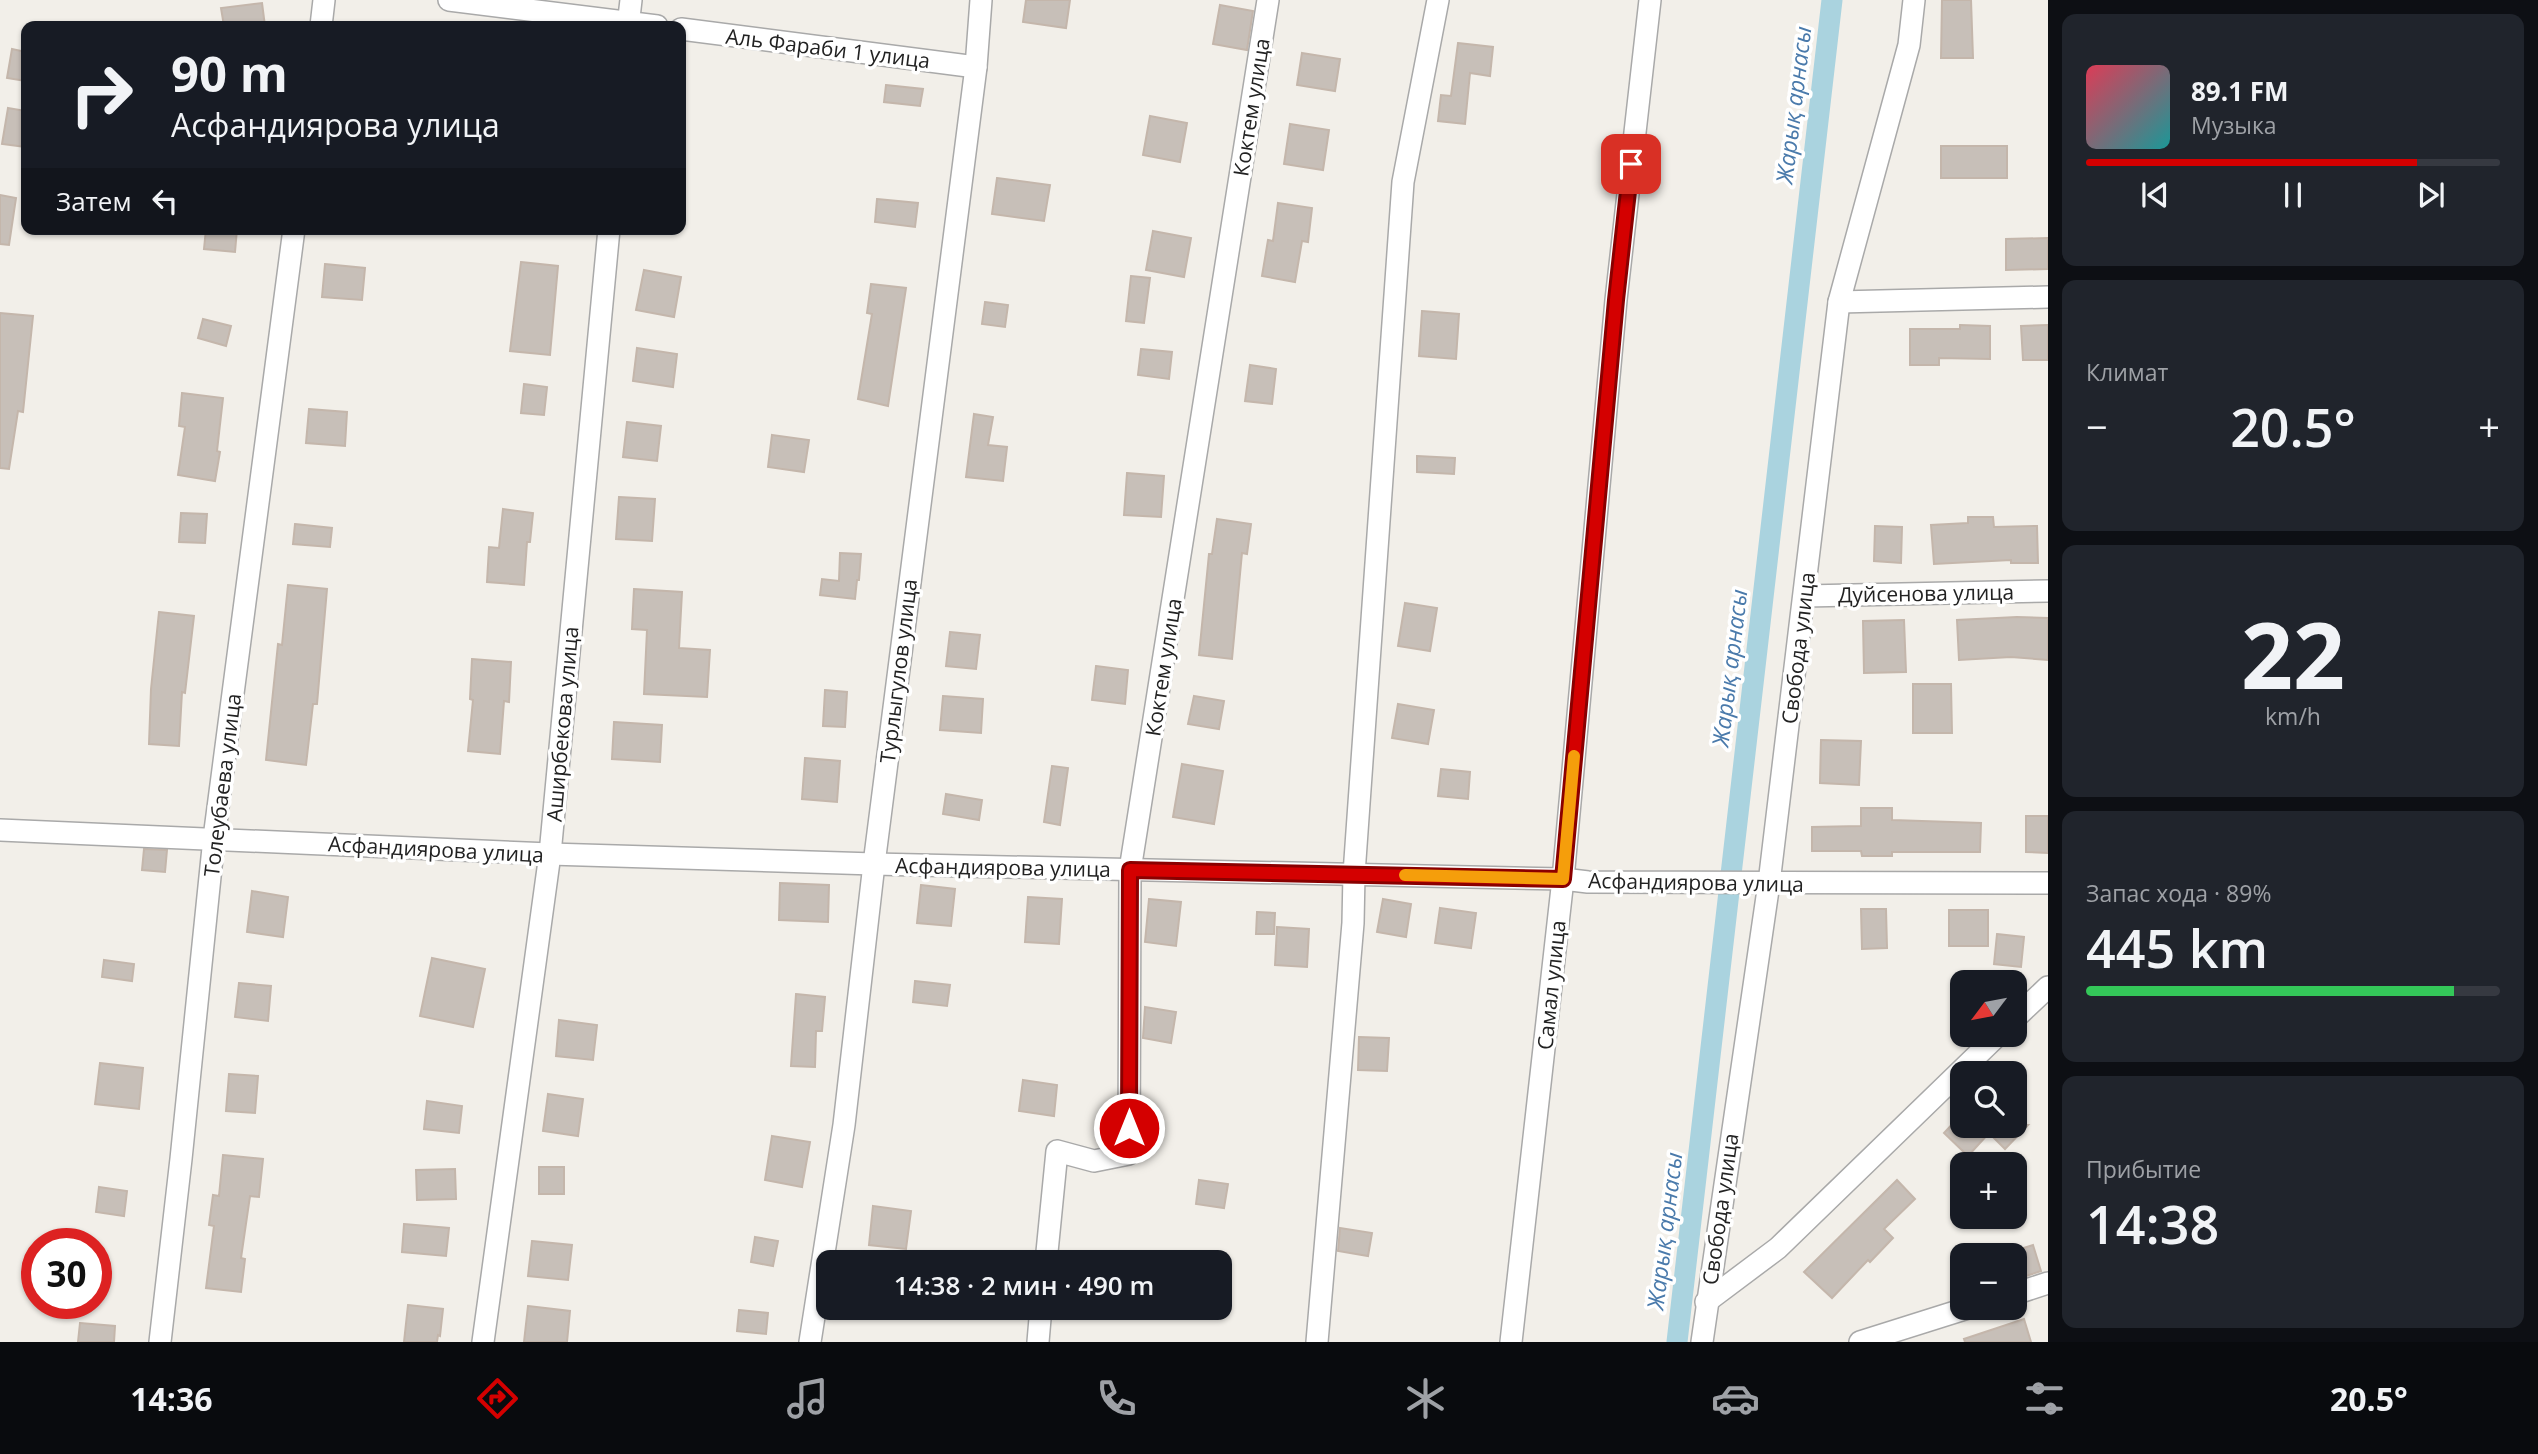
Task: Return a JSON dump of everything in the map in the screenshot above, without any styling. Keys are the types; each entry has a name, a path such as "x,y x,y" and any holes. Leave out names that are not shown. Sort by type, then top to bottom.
{"street":[{"path":"322,21 324,0"},
{"path":"449,0 606,21"},
{"path":"628,21 631,0"},
{"name":"Турлыгулов улица","path":"810,1342 844,1125 874,864 976,66 981,0"},
{"name":"Коктем улица","path":"1047,1250 1057,1151 1094,1161 1129,1154 1130,870 1268,0"},
{"path":"1317,1342 1353,923 1354,874 1403,182 1438,0"},
{"name":"Самал улица","path":"1511,1342 1563,879 1616,300 1650,0"},
{"name":"Свобода улица","path":"1702,1342 1769,883 1839,302 1909,45 1913,0"},
{"name":"Аль Фараби 1 улица","path":"686,30 976,66"},
{"name":"Толеубаева улица","path":"160,1342 214,838 293,235"},
{"name":"Аширбекова улица","path":"483,1342 550,854 608,235"},
{"path":"1839,302 2048,297"},
{"name":"Дуйсенова улица","path":"1805,596 2048,591"},
{"name":"Асфандиярова улица","path":"0,830 550,854 874,864 1588,881 2048,883"},
{"path":"2027,1007 2048,987"},
{"name":"Свобода улица","path":"1706,1301 1778,1248 1986,1047"},
{"path":"2027,1290 2048,1283"},
{"path":"1860,1342 1950,1314"},
{"path":"1038,1342 1040,1320"}],"building":[{"path":"1026,0 1070,0 1066,28 1023,22"},
{"path":"1942,0 1971,0 1973,58 1941,58"},
{"path":"262,3 264,21 223,21 221,8"},
{"path":"1220,5 1253,11 1247,50 1213,44"},
{"path":"1458,43 1493,47 1490,76 1470,73 1465,124 1438,121 1441,95 1451,96"},
{"path":"12,49 21,51 21,80 7,78"},
{"path":"1302,53 1340,59 1335,91 1297,85"},
{"path":"886,85 923,89 920,106 884,102"},
{"path":"8,108 21,110 21,146 2,144"},
{"path":"1150,116 1187,123 1180,162 1143,155"},
{"path":"1290,124 1329,130 1323,170 1284,164"},
{"path":"1941,146 2007,146 2007,178 1941,178"},
{"path":"997,178 1050,185 1044,221 992,214"},
{"path":"0,195 16,198 9,245 0,244"},
{"path":"877,199 918,203 915,227 875,222"},
{"path":"1278,203 1312,208 1308,242 1302,241 1295,282 1262,276 1268,240 1273,241"},
{"path":"1153,231 1191,238 1184,277 1146,270"},
{"path":"205,235 236,235 235,252 204,249"},
{"path":"2048,238 2048,269 2006,270 2006,239"},
{"path":"521,262 558,266 550,355 510,351"},
{"path":"325,264 365,268 362,300 322,297"},
{"path":"644,270 681,277 674,317 636,310"},
{"path":"1131,276 1150,278 1144,323 1126,321"},
{"path":"871,284 906,288 888,406 858,399 872,314 867,313"},
{"path":"985,302 1008,305 1005,327 982,324"},
{"path":"1422,311 1459,314 1456,359 1419,356"},
{"path":"0,313 33,316 23,412 18,411 9,469 0,468"},
{"path":"203,319 231,326 226,346 198,338"},
{"path":"1960,325 1990,326 1990,359 1939,358 1939,365 1910,365 1910,329 1960,329"},
{"path":"2048,325 2048,360 2023,360 2021,326"},
{"path":"637,348 677,354 673,387 633,381"},
{"path":"1141,349 1172,352 1169,379 1138,375"},
{"path":"1250,365 1276,369 1272,404 1245,401"},
{"path":"524,384 547,387 544,415 521,413"},
{"path":"182,393 223,398 217,451 220,452 215,481 178,475 185,427 179,426"},
{"path":"309,409 347,412 345,446 306,443"},
{"path":"974,414 993,417 988,445 1007,447 1003,481 966,477"},
{"path":"627,422 661,426 657,461 623,457"},
{"path":"772,435 809,440 804,472 768,467"},
{"path":"1417,456 1455,458 1454,474 1417,472"},
{"path":"1127,473 1164,476 1161,517 1124,515"},
{"path":"619,497 655,499 652,541 616,539"},
{"path":"503,509 533,513 530,542 527,542 524,585 487,582 489,547 499,548"},
{"path":"181,513 207,514 205,543 179,542"},
{"path":"1968,517 1993,517 1994,527 2037,526 2038,563 2011,563 2011,560 1934,564 1931,525 1968,523"},
{"path":"1217,519 1251,524 1247,554 1242,553 1232,659 1199,655 1209,554 1212,554"},
{"path":"295,524 332,528 330,547 293,544"},
{"path":"1875,526 1902,527 1901,563 1874,561"},
{"path":"840,553 861,554 855,599 820,595 822,579 839,581"},
{"path":"288,585 327,589 317,704 313,704 306,765 266,760 278,644 282,645"},
{"path":"634,589 682,592 679,648 710,650 707,697 644,694 647,630 632,629"},
{"path":"1405,603 1437,608 1430,651 1398,646"},
{"path":"159,612 194,616 185,693 182,692 179,746 149,744 151,689"},
{"path":"2048,618 2048,660 2011,657 1959,660 1957,620"},
{"path":"1904,620 1906,672 1864,673 1863,621"},
{"path":"950,632 980,635 976,669 946,666"},
{"path":"472,659 511,662 509,702 504,701 500,754 468,751 473,700 470,699"},
{"path":"1096,666 1128,670 1125,704 1092,700"},
{"path":"1913,684 1951,684 1952,733 1913,733"},
{"path":"825,690 847,692 845,727 823,726"},
{"path":"943,696 983,699 981,733 940,730"},
{"path":"1194,696 1224,701 1219,729 1188,724"},
{"path":"1398,704 1434,710 1428,744 1392,738"},
{"path":"614,722 662,725 660,762 612,759"},
{"path":"1821,740 1861,741 1859,785 1820,783"},
{"path":"805,758 840,761 837,802 802,799"},
{"path":"1182,764 1223,771 1214,824 1173,817"},
{"path":"1052,766 1068,768 1060,825 1044,822"},
{"path":"1441,769 1470,772 1468,799 1438,796"},
{"path":"946,794 982,800 979,820 943,814"},
{"path":"1861,808 1892,808 1892,820 1981,823 1980,852 1892,852 1892,856 1862,856 1861,851 1812,851 1812,827 1861,826"},
{"path":"2026,816 2048,816 2048,853 2026,852"},
{"path":"144,849 167,850 165,872 142,870"},
{"path":"780,883 829,885 828,922 779,920"},
{"path":"921,885 955,889 951,926 917,923"},
{"path":"252,891 288,897 283,937 247,932"},
{"path":"1028,897 1062,899 1059,944 1025,942"},
{"path":"1149,899 1181,902 1176,946 1145,942"},
{"path":"1383,899 1411,904 1406,937 1377,932"},
{"path":"1440,908 1476,913 1471,948 1435,943"},
{"path":"1861,909 1886,909 1887,948 1862,949"},
{"path":"1949,910 1988,910 1988,946 1949,946"},
{"path":"1257,912 1275,913 1274,934 1256,934"},
{"path":"1277,927 1309,929 1307,967 1275,965"},
{"path":"1997,934 2024,937 2021,967 1994,964"},
{"path":"432,958 485,969 473,1027 420,1016"},
{"path":"104,960 134,964 132,981 102,977"},
{"path":"915,981 950,985 947,1006 913,1002"},
{"path":"239,983 271,986 268,1021 235,1017"},
{"path":"796,994 825,997 822,1031 816,1031 815,1067 791,1066"},
{"path":"1145,1007 1176,1012 1171,1043 1143,1038"},
{"path":"559,1020 597,1025 593,1060 556,1056"},
{"path":"1359,1037 1389,1038 1387,1071 1358,1070"},
{"path":"100,1063 143,1068 139,1109 95,1104"},
{"path":"229,1074 258,1076 255,1113 226,1111"},
{"path":"1023,1080 1057,1085 1054,1116 1019,1111"},
{"path":"548,1094 583,1099 578,1136 543,1131"},
{"path":"427,1101 462,1106 459,1133 424,1129"},
{"path":"1950,1127 1950,1138 1984,1138 1972,1152 1964,1152 1944,1133"},
{"path":"772,1136 810,1142 802,1187 765,1180"},
{"path":"1994,1138 2016,1138 2005,1149"},
{"path":"223,1155 263,1159 259,1197 250,1196 241,1258 245,1259 241,1292 206,1288 214,1226 209,1225 213,1195 219,1196"},
{"path":"539,1167 564,1167 564,1194 539,1194"},
{"path":"455,1169 456,1199 417,1200 416,1170"},
{"path":"1199,1180 1228,1184 1224,1208 1196,1204"},
{"path":"1897,1180 1915,1199 1884,1229 1893,1238 1832,1298 1804,1272"},
{"path":"99,1187 127,1191 124,1216 96,1212"},
{"path":"873,1206 911,1211 906,1249 869,1245"},
{"path":"404,1224 449,1228 446,1256 402,1252"},
{"path":"1340,1228 1372,1233 1368,1256 1338,1251"},
{"path":"755,1237 778,1241 773,1266 751,1262"},
{"path":"532,1241 572,1245 568,1280 528,1276"},
{"path":"2033,1245 2041,1271 2027,1276 2027,1247"},
{"path":"408,1305 443,1309 437,1342 404,1342"},
{"path":"528,1306 570,1311 567,1342 524,1342"},
{"path":"739,1310 768,1313 766,1334 737,1331"},
{"path":"2024,1320 2031,1342 1965,1342 1964,1339"},
{"path":"80,1323 115,1326 114,1342 78,1342"}],"waterway":[{"name":"Жарық арнасы","path":"1677,1342 1832,0"}],"slow traffic":[{"path":"1405,875 1563,879 1574,756"}],"route":[{"path":"1129,1128 1130,870 1563,879 1631,164"}]}
